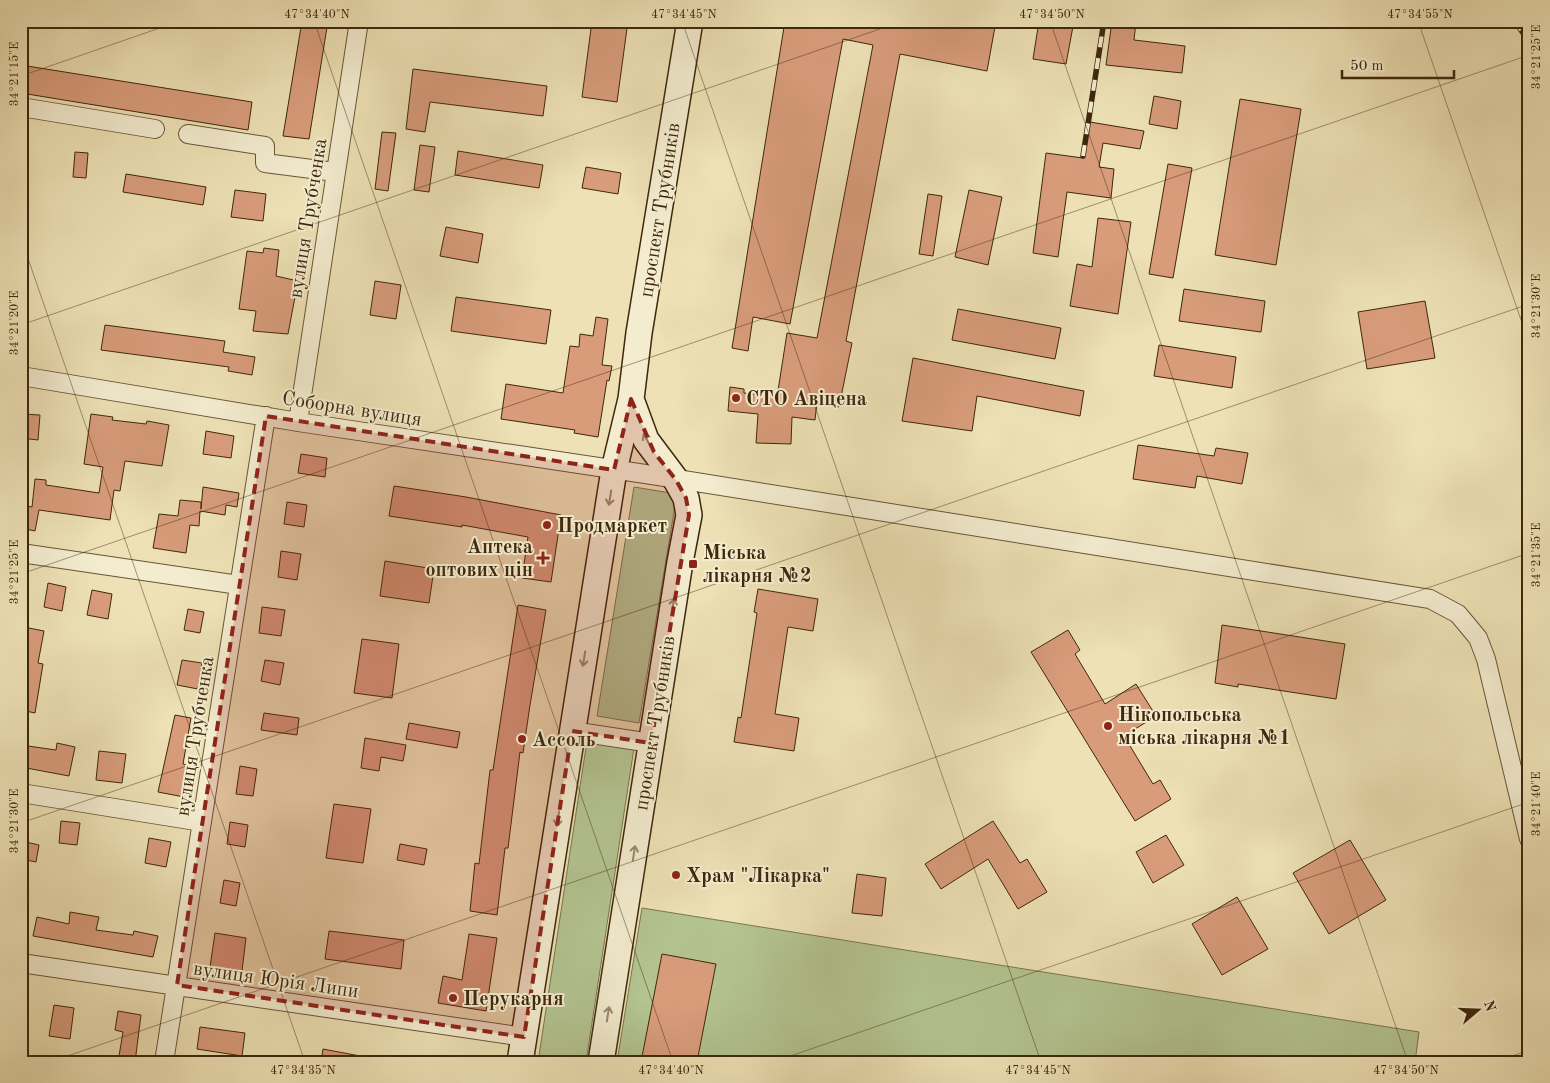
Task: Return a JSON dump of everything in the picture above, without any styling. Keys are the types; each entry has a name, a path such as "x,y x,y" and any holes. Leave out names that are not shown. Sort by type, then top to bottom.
{"main road":[{"name":"проспект Трубників","path":"520,1062 614,470 631,399 639,333 690,21"},
{"name":"проспект Трубників","path":"601,1062 689,515 686,498 676,480 646,440 631,399"}],"street":[{"name":"вулиця Трубченка","path":"298,422 359,21"},
{"path":"21,107 155,129"},
{"path":"188,134 265,146 265,163 335,172"},
{"name":"Соборна вулиця","path":"21,376 298,422 1430,599 1458,614 1478,638 1486,660 1529,839"},
{"name":"вулиця Трубченка","path":"164,1062 266,416"},
{"path":"21,553 239,585"},
{"path":"572,730 651,744"},
{"path":"21,793 202,822"},
{"name":"вулиця Юрія Липи","path":"21,963 524,1037"}],"highlighted area":[{"path":"631,399 654,452 676,480 686,498 689,515 651,743 572,731 524,1037 177,985 266,416 614,470"}],"green space":[{"path":"634,487 677,494 639,723 597,716"},
{"path":"587,741 634,748 586,1062 538,1062"},
{"path":"642,908 1419,1032 1415,1062 617,1062"}],"building":[{"path":"302,21 328,21 309,139 283,136"},
{"path":"592,21 628,21 617,102 582,97"},
{"path":"785,21 996,21 987,71 900,54 846,341 852,343 839,407 817,402 815,420 792,417 791,444 756,443 758,414 728,411 730,387 744,389 744,393 777,397 787,333 817,338 873,45 843,39 790,324 753,317 748,351 732,348"},
{"path":"1039,21 1074,21 1066,64 1033,59"},
{"path":"1112,21 1136,21 1134,40 1185,46 1182,73 1106,65"},
{"path":"21,65 252,102 248,130 21,93"},
{"path":"413,69 547,86 543,116 430,102 425,132 406,129"},
{"path":"1154,96 1181,101 1177,129 1149,124"},
{"path":"1240,99 1301,109 1276,265 1215,255"},
{"path":"1090,122 1144,131 1140,149 1103,143 1099,167 1114,169 1111,198 1067,192 1058,257 1033,253 1046,153 1083,158"},
{"path":"382,132 396,133 388,191 375,189"},
{"path":"420,145 435,147 429,192 414,190"},
{"path":"458,151 543,165 539,188 455,175"},
{"path":"75,152 88,153 86,178 73,177"},
{"path":"1168,164 1192,168 1173,278 1149,274"},
{"path":"586,167 621,173 618,194 582,188"},
{"path":"126,174 206,187 203,205 123,192"},
{"path":"235,190 266,194 263,221 231,217"},
{"path":"969,190 1002,197 988,265 955,257"},
{"path":"928,194 942,196 933,256 919,254"},
{"path":"1098,218 1131,222 1118,314 1070,306 1077,264 1092,267"},
{"path":"446,227 483,234 478,263 440,256"},
{"path":"264,248 279,250 276,276 298,281 288,334 253,331 256,311 239,309 247,251 263,253"},
{"path":"375,281 401,285 396,319 370,315"},
{"path":"1184,289 1265,301 1261,332 1179,321"},
{"path":"456,297 551,310 546,344 451,331"},
{"path":"1425,301 1435,358 1367,369 1358,312"},
{"path":"958,309 1061,328 1055,359 952,340"},
{"path":"596,317 608,319 602,365 612,366 609,381 607,380 598,437 574,433 575,430 501,419 506,384 563,393 570,346 579,347 580,334 593,336"},
{"path":"105,325 225,341 223,352 255,357 252,375 228,371 229,367 101,350"},
{"path":"1159,345 1236,357 1232,388 1154,376"},
{"path":"913,358 1084,391 1080,416 977,396 972,431 902,421"},
{"path":"21,414 40,415 38,440 21,438"},
{"path":"91,414 113,417 112,420 146,424 147,421 169,425 162,466 125,461 120,491 114,490 110,520 39,510 35,531 21,528 21,505 32,507 35,479 46,480 46,485 99,493 103,467 84,464"},
{"path":"206,431 234,436 231,458 203,454"},
{"path":"1138,445 1214,456 1216,448 1248,453 1242,484 1197,476 1195,488 1133,479"},
{"path":"301,454 327,458 325,477 298,473"},
{"path":"394,486 561,515 551,582 522,578 528,537 462,525 462,527 389,516"},
{"path":"203,487 239,493 237,507 226,505 225,515 200,511 199,526 190,525 186,553 153,548 159,514 178,516 180,500 201,502 201,509"},
{"path":"287,502 307,505 304,527 284,524"},
{"path":"281,551 301,554 297,580 278,577"},
{"path":"385,561 434,569 429,603 380,596"},
{"path":"48,583 66,587 62,611 44,607"},
{"path":"758,589 818,599 813,631 788,627 775,714 799,718 794,751 734,742 738,717 741,718 757,613 754,612"},
{"path":"92,590 112,594 108,619 87,615"},
{"path":"518,605 546,610 523,753 520,752 508,848 505,848 497,915 470,911 475,863 479,864 490,770 493,770"},
{"path":"262,607 285,610 281,636 259,633"},
{"path":"188,609 204,612 200,633 184,630"},
{"path":"1222,625 1345,644 1336,699 1238,684 1238,687 1215,683"},
{"path":"24,627 44,631 38,663 43,664 35,713 21,710 21,640"},
{"name":"Нікопольська міська лікарня №1","path":"1068,630 1080,650 1075,654 1105,704 1136,684 1156,716 1124,736 1153,784 1160,780 1171,799 1135,821 1031,652"},
{"path":"362,639 399,644 392,698 354,693"},
{"path":"182,660 202,663 198,689 177,685"},
{"path":"265,660 284,663 280,685 261,681"},
{"path":"264,713 299,718 297,735 261,730"},
{"path":"175,715 191,718 183,764 190,766 184,797 158,792"},
{"path":"409,723 460,732 457,748 406,739"},
{"path":"365,738 406,745 403,761 381,757 379,771 361,768"},
{"path":"57,743 75,747 69,776 21,767 21,745 56,750"},
{"path":"99,751 126,754 122,783 96,780"},
{"path":"240,766 257,769 253,796 236,794"},
{"path":"334,804 371,809 363,863 326,858"},
{"path":"61,821 80,823 77,845 59,843"},
{"path":"993,821 1020,863 1027,859 1047,892 1018,909 988,859 941,889 925,864"},
{"path":"230,822 248,825 245,847 227,844"},
{"path":"1166,835 1184,865 1153,883 1136,852"},
{"path":"149,838 171,842 166,867 145,863"},
{"path":"1350,840 1386,900 1329,934 1293,873"},
{"path":"21,841 39,845 36,862 21,859"},
{"path":"400,844 427,849 424,865 397,860"},
{"path":"857,874 886,878 882,916 852,913"},
{"path":"224,880 240,883 236,906 220,903"},
{"path":"1237,897 1268,949 1222,975 1192,924"},
{"path":"70,912 99,917 96,930 133,935 134,931 158,936 153,957 33,936 37,917 69,924"},
{"path":"329,931 404,940 401,969 325,959"},
{"path":"215,933 246,938 242,971 210,967"},
{"path":"469,934 497,938 486,1011 438,1003 443,976 462,980"},
{"path":"662,954 716,964 697,1062 641,1062"},
{"path":"54,1005 74,1008 70,1039 49,1036"},
{"path":"118,1011 141,1015 135,1062 118,1062 123,1032 115,1030"},
{"path":"200,1027 245,1033 242,1056 197,1049"},
{"path":"323,1049 360,1056 359,1062 321,1062"}],"railway":[{"path":"1083,156 1104,21"},
{"path":"1515,21 1529,42"}],"place":[{"name":"СТО Авіцена","path":"736,398"},
{"name":"Продмаркет","path":"547,525"},
{"name":"Аптека оптових цін","path":"543,558"},
{"name":"Міська лікарня №2","path":"693,564"},
{"name":"Нікопольська міська лікарня №1","path":"1108,726"},
{"name":"Ассоль","path":"522,739"},
{"name":"Храм \"Лікарка\"","path":"676,875"},
{"name":"Перукарня","path":"453,998"}]}
